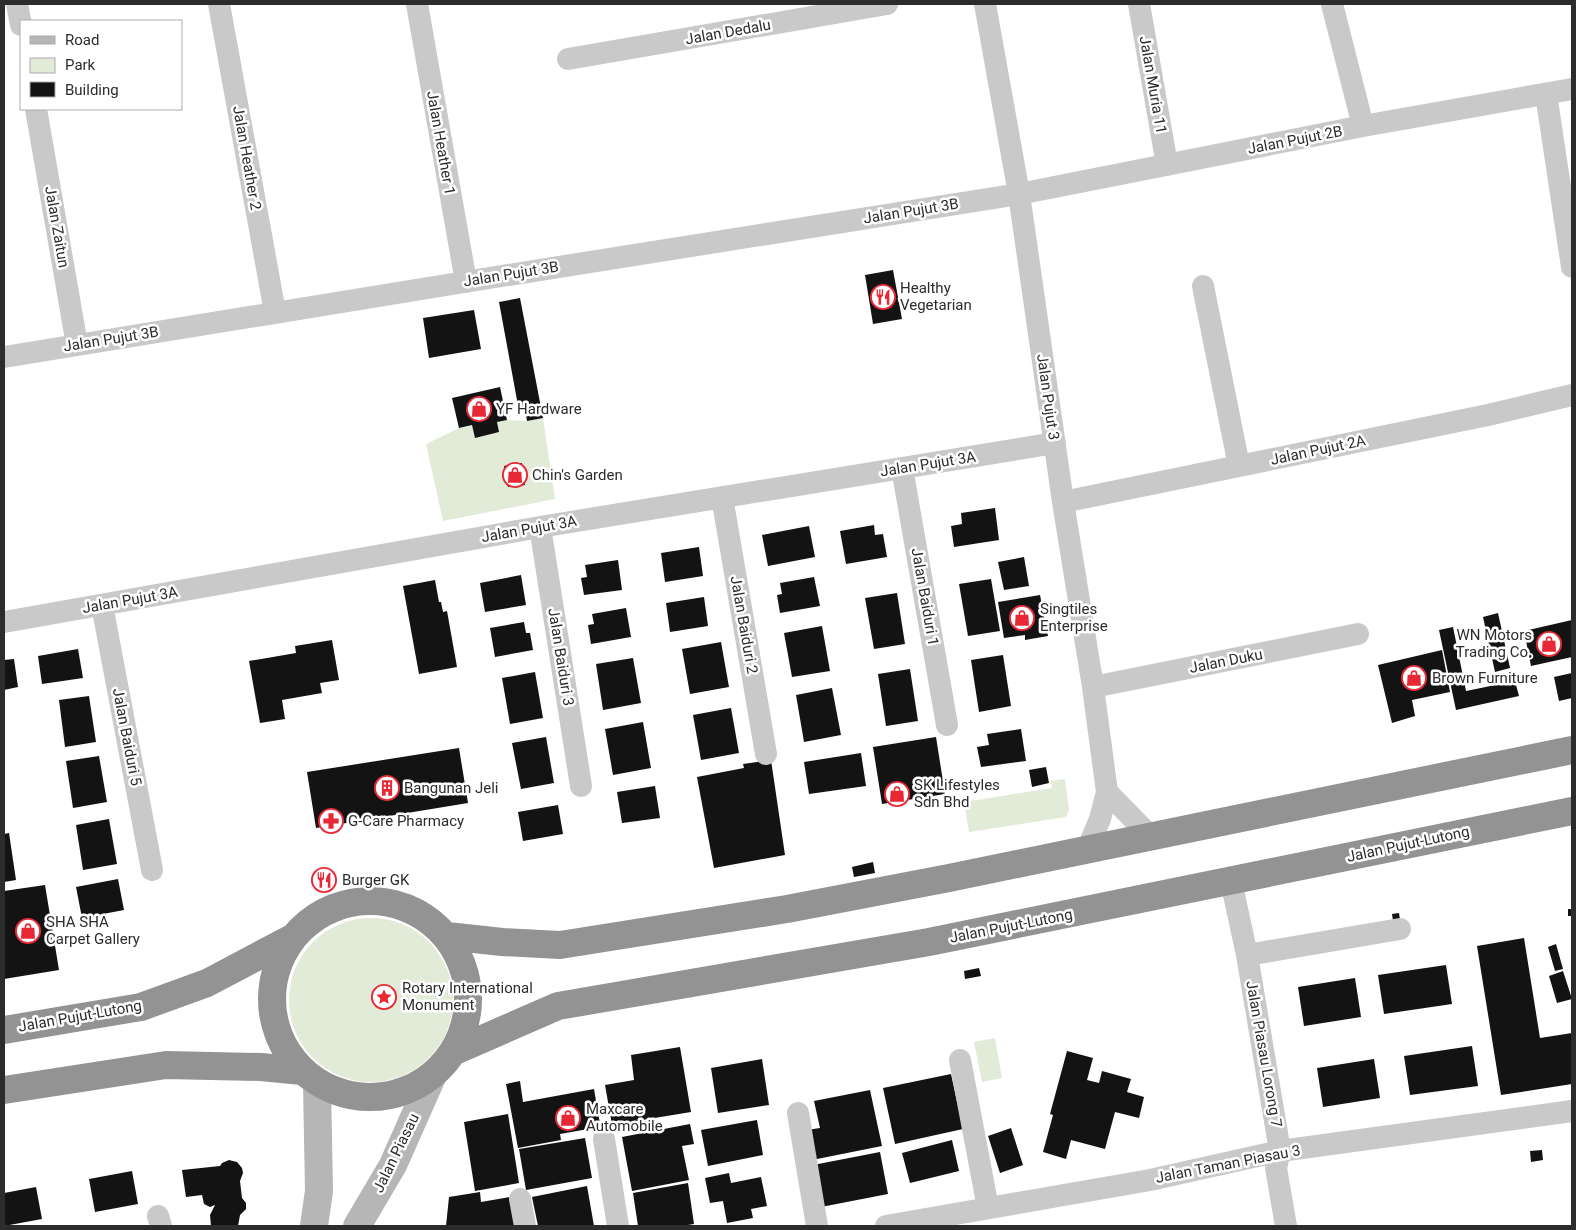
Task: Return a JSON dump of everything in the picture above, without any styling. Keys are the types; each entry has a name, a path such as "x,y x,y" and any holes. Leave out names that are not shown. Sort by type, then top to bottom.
{"highway":[{"path":"447,936 502,942 560,945 787,910 1572,750"},
{"name":"Jalan Pujut-Lutong","path":"455,1051 558,1006 929,942 1572,811"},
{"path":"4,1090 166,1065 261,1067 309,1078 355,1098 396,1096 432,1077 455,1051 467,1023 469,992 462,962 447,936 428,918 403,906 373,900 343,904 315,917 292,938 276,970 271,1006 280,1042 309,1078"},
{"name":"Jalan Pujut-Lutong","path":"4,1030 141,1007 206,983 292,938"}],"street":[{"path":"18,4 20,20"},
{"name":"Jalan Heather 2","path":"219,4 275,312"},
{"name":"Jalan Heather 1","path":"417,4 466,282"},
{"name":"Jalan Dedalu","path":"568,59 887,4"},
{"name":"Jalan Pujut 3","path":"985,4 1019,194 1063,502 1094,687 1107,792 1100,819 1087,850"},
{"name":"Jalan Muria 11","path":"1139,4 1167,165"},
{"path":"1332,4 1363,126"},
{"name":"Jalan Pujut 2B","path":"1019,194 1363,126 1572,90"},
{"path":"1546,94 1572,267"},
{"name":"Jalan Zaitun","path":"36,110 77,345"},
{"name":"Jalan Pujut 3B","path":"4,357 1019,194"},
{"path":"1203,286 1239,466"},
{"name":"Jalan Pujut 2A","path":"1063,502 1488,416 1572,395"},
{"name":"Jalan Pujut 3A","path":"4,622 540,527 1055,443"},
{"name":"Jalan Baiduri 1","path":"902,468 947,725"},
{"name":"Jalan Baiduri 2","path":"722,497 766,754"},
{"name":"Jalan Baiduri 3","path":"540,527 581,786"},
{"name":"Jalan Baiduri 5","path":"102,605 152,870"},
{"name":"Jalan Duku","path":"1094,687 1358,634"},
{"path":"1107,792 1151,837"},
{"name":"Jalan Piasau Lorong 7","path":"1231,881 1247,955 1280,1151 1276,1168 1286,1226"},
{"path":"1247,955 1400,929"},
{"path":"960,1060 988,1208"},
{"name":"Jalan Piasau","path":"357,1226 393,1165 432,1077"},
{"path":"309,1078 319,1191 314,1226"},
{"name":"Jalan Taman Piasau 3","path":"886,1226 912,1224 988,1208 1150,1180 1280,1151 1572,1111"},
{"path":"798,1113 817,1226"},
{"path":"604,1139 618,1226"},
{"path":"520,1199 525,1226"}],"green space":[{"path":"543,418 555,499 443,521 426,444 459,428 472,425 475,437 499,432 497,422 507,420 527,421"},
{"path":"1065,779 1069,810 1066,817 969,832 964,802 1052,788 1051,781"},
{"path":"371,918 395,922 410,928 429,942 443,961 449,976 453,1000 449,1024 443,1039 429,1058 410,1072 395,1078 371,1082 347,1078 332,1072 313,1058 299,1039 293,1024 289,1000 293,976 299,961 313,942 332,928 347,922"},
{"path":"995,1038 1002,1078 982,1082 974,1042"}],"building":[{"name":"Healthy Vegetarian","path":"893,270 902,319 873,324 865,275"},
{"path":"520,298 543,418 527,421 525,409 519,411 499,302"},
{"path":"474,310 481,349 429,358 423,318"},
{"name":"YF Hardware","path":"500,387 507,420 497,422 499,432 475,438 472,425 459,428 452,398"},
{"name":"Chin's Garden","path":"522,463 525,485 508,487 504,466"},
{"path":"995,508 999,540 954,547 951,526 962,524 961,513"},
{"path":"874,525 875,535 883,534 887,557 846,564 840,531"},
{"path":"809,526 815,557 768,566 762,535"},
{"path":"699,547 703,576 665,582 661,553"},
{"path":"1024,557 1029,586 1004,590 998,562"},
{"path":"618,560 622,590 584,595 581,578 587,577 585,565"},
{"path":"521,575 526,605 485,612 480,583"},
{"path":"814,577 820,606 780,613 777,595 782,594 780,583"},
{"path":"991,579 1000,631 968,636 959,584"},
{"path":"435,580 439,602 441,602 443,612 447,611 457,667 419,674 403,586"},
{"path":"897,593 905,644 874,649 865,598"},
{"name":"Singtiles Enterprise","path":"1040,595 1048,636 1025,640 1025,635 1004,638 998,602"},
{"path":"704,597 708,626 670,632 666,603"},
{"path":"626,608 631,637 591,644 588,625 594,624 592,614"},
{"path":"1498,613 1510,668 1495,672 1483,617"},
{"name":"WN Motors Trading Co.","path":"1572,620 1572,657 1531,666 1524,631"},
{"path":"524,622 526,633 530,633 533,650 495,657 490,628"},
{"path":"822,626 830,671 792,677 784,633"},
{"path":"1453,627 1466,691 1515,681 1519,696 1456,710 1439,630"},
{"path":"332,640 339,680 320,683 322,693 282,700 285,719 260,723 249,661 296,653 295,646"},
{"path":"721,642 729,687 690,694 682,649"},
{"path":"78,649 83,678 42,684 38,656"},
{"name":"Brown Furniture","path":"1442,650 1450,692 1412,700 1415,716 1392,723 1378,665"},
{"path":"1003,655 1011,706 979,712 971,660"},
{"path":"633,658 641,703 603,710 596,664"},
{"path":"14,659 18,687 4,690 4,660"},
{"path":"910,669 918,721 886,726 878,674"},
{"path":"535,672 543,718 510,724 502,678"},
{"path":"1572,673 1572,698 1559,701 1554,677"},
{"path":"832,688 841,735 804,742 796,695"},
{"path":"89,696 96,742 65,747 59,700"},
{"path":"731,708 739,753 701,760 693,715"},
{"path":"643,722 651,768 613,775 605,729"},
{"path":"1021,729 1026,761 981,767 977,747 989,745 987,734"},
{"path":"546,737 554,783 521,789 512,743"},
{"path":"936,737 945,794 882,804 873,747"},
{"name":"Bangunan Jeli","path":"459,748 468,803 316,828 307,772"},
{"path":"861,753 866,786 809,794 804,762"},
{"path":"99,756 107,802 73,808 66,761"},
{"path":"771,760 785,855 714,868 697,777 744,768 743,764"},
{"path":"1046,767 1049,783 1032,787 1029,770"},
{"path":"655,786 660,818 622,823 617,792"},
{"path":"558,805 563,834 523,841 518,812"},
{"path":"109,819 117,864 83,870 76,825"},
{"path":"9,833 16,880 4,882 4,834"},
{"path":"873,862 875,873 854,877 852,867"},
{"name":"Burger GK","path":"327,877 328,882 321,883 320,878"},
{"path":"118,879 124,910 82,918 76,887"},
{"name":"SHA SHA Carpet Gallery","path":"45,885 59,970 4,979 4,891"},
{"path":"1568,909 1572,909 1572,916 1568,916"},
{"path":"1399,913 1400,920 1393,921 1392,914"},
{"path":"1524,938 1540,1038 1572,1033 1572,1084 1501,1095 1477,946"},
{"path":"1556,944 1563,969 1555,971 1548,947"},
{"path":"1446,965 1452,1004 1384,1014 1378,975"},
{"path":"979,968 981,976 965,979 964,971"},
{"path":"1563,971 1572,999 1557,1003 1549,976"},
{"path":"1355,978 1361,1017 1304,1026 1298,987"},
{"path":"1472,1046 1478,1086 1410,1095 1404,1056"},
{"path":"680,1047 691,1112 612,1125 605,1085 634,1080 631,1055"},
{"path":"1067,1051 1093,1058 1087,1080 1099,1083 1102,1071 1131,1079 1127,1092 1144,1097 1139,1118 1115,1112 1105,1149 1071,1140 1066,1159 1043,1152 1053,1115 1050,1114"},
{"path":"762,1059 769,1105 718,1113 711,1068"},
{"path":"1374,1059 1380,1098 1323,1107 1317,1068"},
{"path":"951,1074 963,1129 895,1144 883,1088"},
{"path":"520,1081 523,1102 594,1089 600,1124 594,1124 594,1128 560,1134 561,1140 518,1148 506,1084"},
{"path":"870,1090 882,1146 812,1160 807,1130 820,1128 814,1101"},
{"path":"508,1114 519,1183 475,1191 464,1122"},
{"path":"757,1120 763,1155 708,1166 701,1130"},
{"path":"690,1124 694,1144 682,1146 689,1180 632,1191 622,1137"},
{"path":"1011,1128 1023,1165 1000,1173 988,1136"},
{"path":"585,1138 592,1178 526,1190 519,1149"},
{"path":"952,1140 959,1171 910,1183 902,1153"},
{"path":"1542,1150 1543,1160 1531,1162 1530,1151"},
{"path":"880,1152 888,1194 821,1207 813,1165"},
{"path":"229,1160 237,1162 242,1168 243,1173 240,1181 242,1198 246,1203 246,1209 240,1215 238,1226 211,1226 210,1215 215,1205 210,1207 204,1204 202,1195 186,1197 182,1170 220,1166"},
{"path":"132,1171 138,1204 95,1212 89,1179"},
{"path":"729,1173 731,1183 761,1177 767,1206 751,1209 753,1218 727,1223 723,1201 710,1203 705,1178"},
{"path":"688,1183 694,1224 682,1226 638,1226 633,1193"},
{"path":"587,1186 594,1226 538,1226 532,1197"},
{"path":"36,1187 42,1219 4,1226 4,1193"},
{"path":"480,1192 481,1202 515,1196 520,1226 446,1226 449,1197"}],"place":[{"name":"Healthy Vegetarian","path":"883,297"},
{"name":"YF Hardware","path":"479,409"},
{"name":"Chin's Garden","path":"515,475"},
{"name":"Singtiles Enterprise","path":"1022,618"},
{"name":"WN Motors Trading Co.","path":"1549,644"},
{"name":"Brown Furniture","path":"1414,678"},
{"name":"Bangunan Jeli","path":"387,788"},
{"name":"SK Lifestyles Sdn Bhd","path":"897,794"},
{"name":"G-Care Pharmacy","path":"331,821"},
{"name":"Burger GK","path":"324,880"},
{"name":"SHA SHA Carpet Gallery","path":"28,931"},
{"name":"Rotary International Monument","path":"384,997"},
{"name":"Maxcare Automobile","path":"568,1118"}]}
